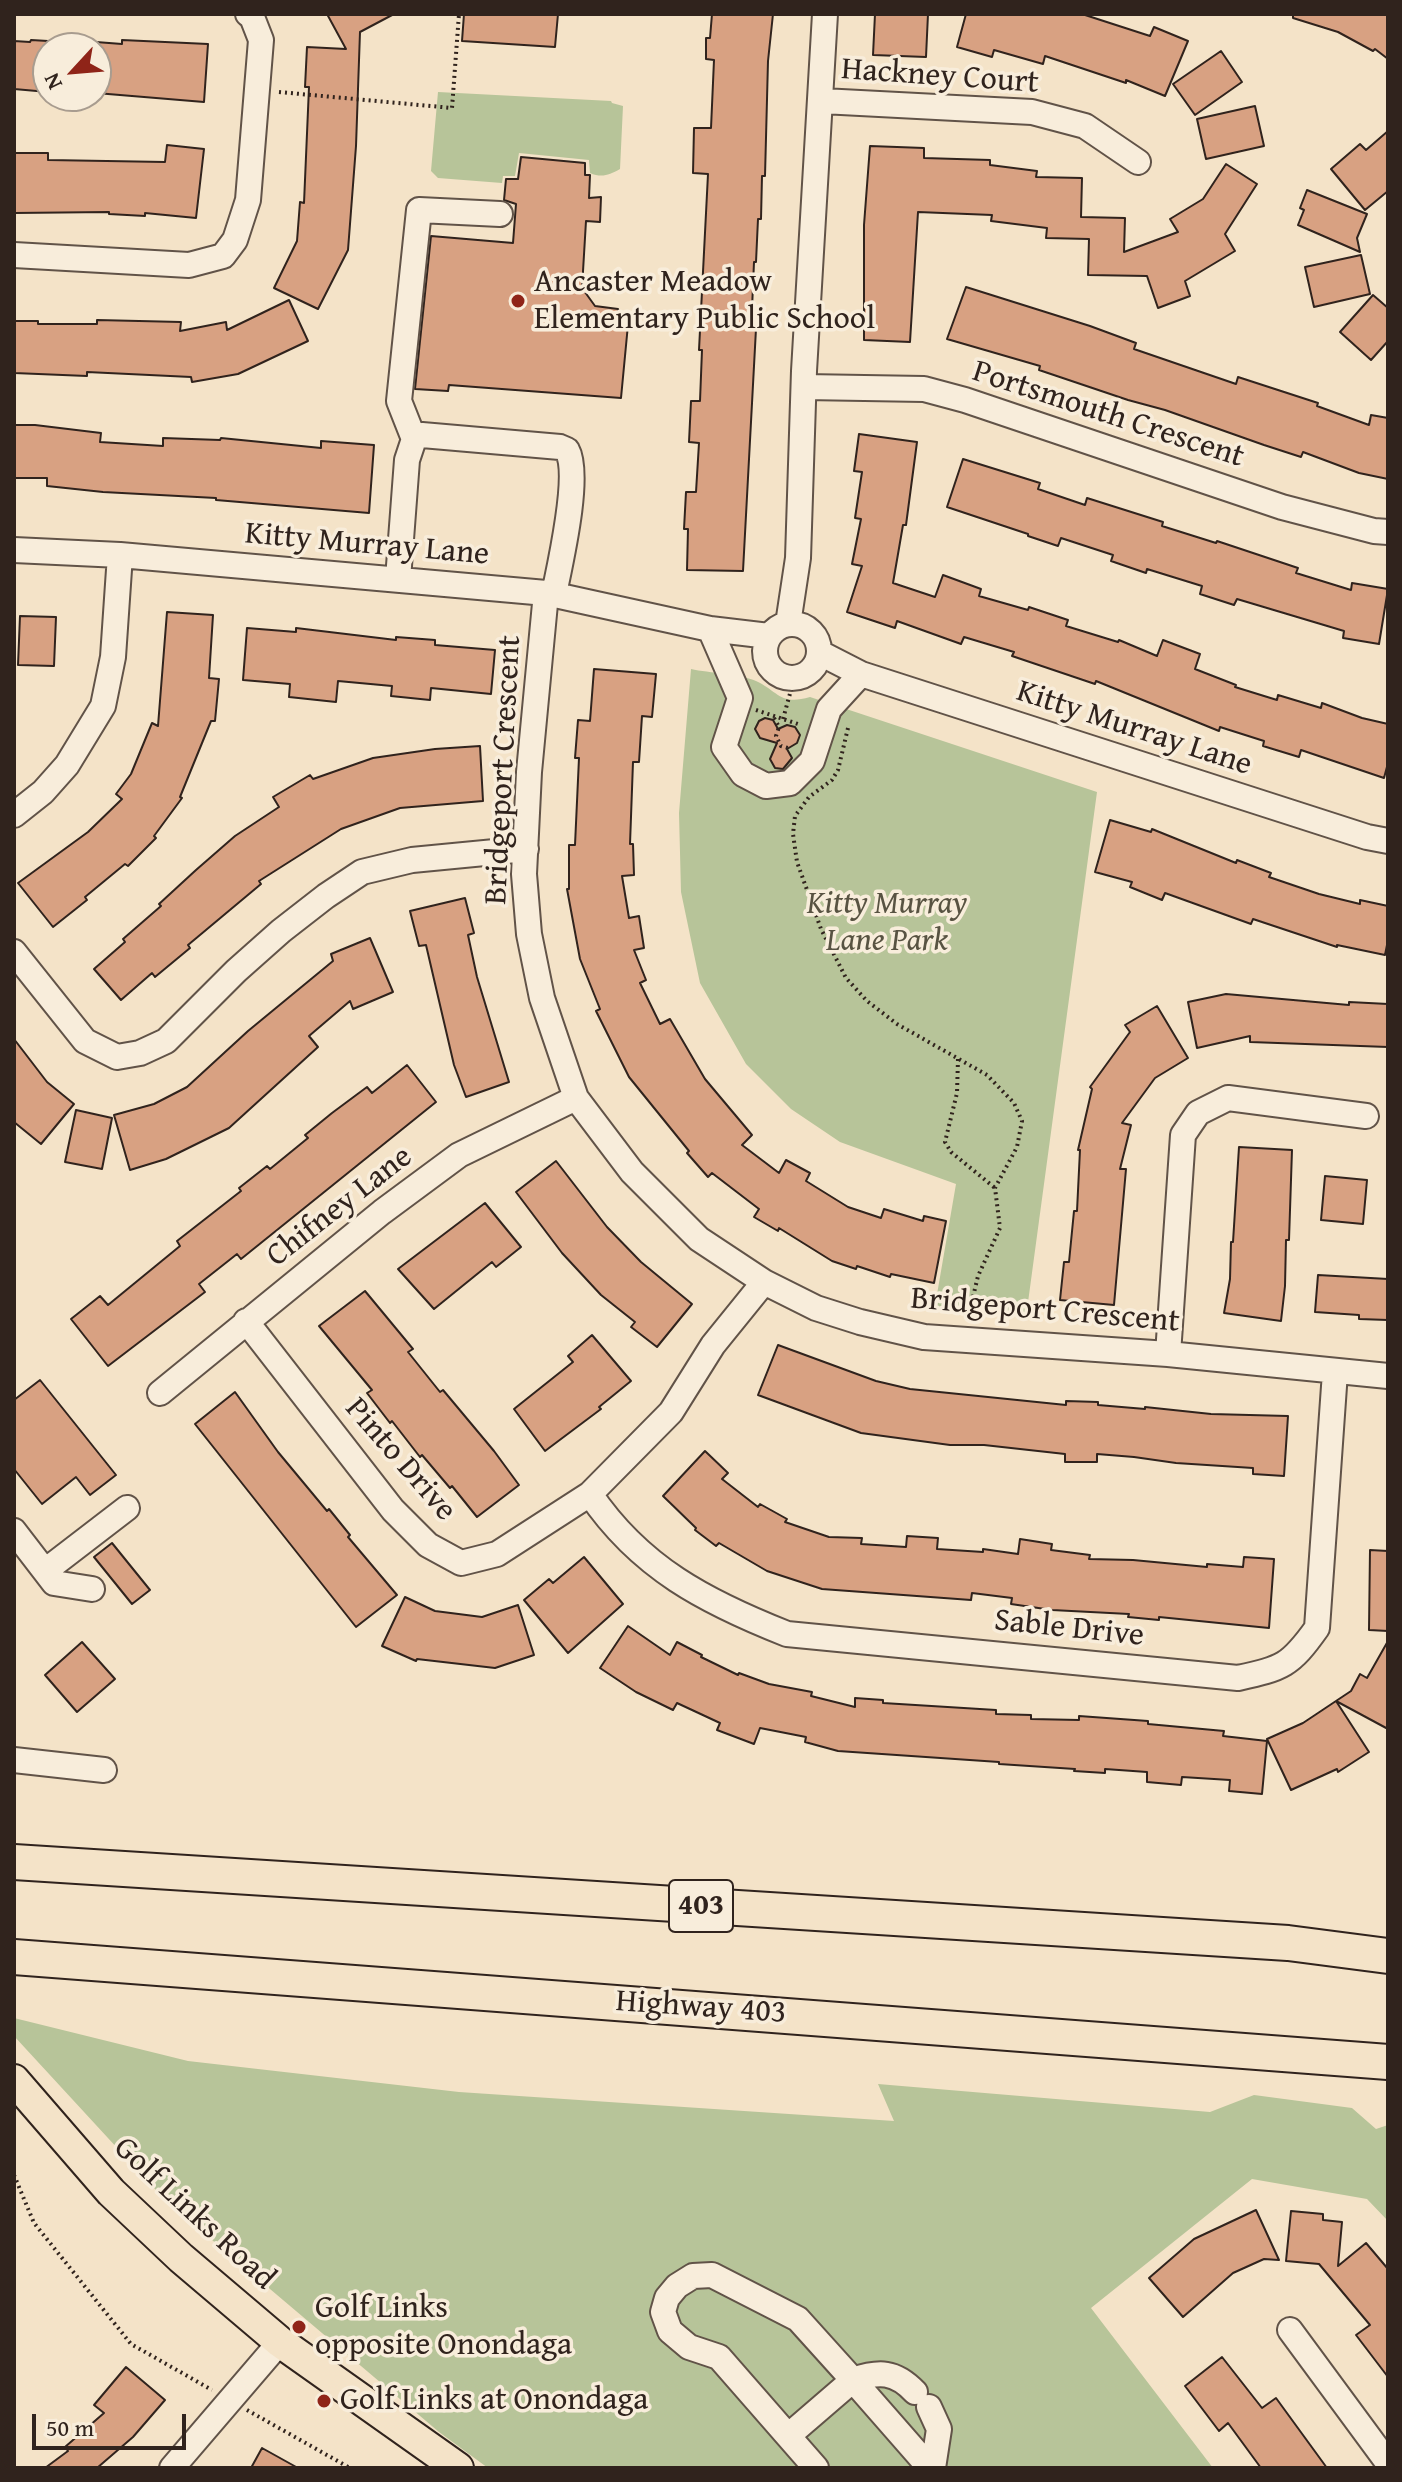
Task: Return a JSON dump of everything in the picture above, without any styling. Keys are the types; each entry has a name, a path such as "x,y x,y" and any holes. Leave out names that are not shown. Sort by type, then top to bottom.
{"highway":[{"name":"403","path":"14,1862 1288,1943 1388,1956"},
{"name":"Highway 403","path":"14,1957 1388,2062"}],"main road":[{"name":"Golf Links Road","path":"14,2080 111,2192 181,2258 280,2342 458,2468"}],"street":[{"path":"14,255 189,265 223,256 235,240 248,200 261,40 248,14"},
{"path":"782,635 815,636 808,668 782,677 774,671 798,558 825,14"},
{"name":"Hackney Court","path":"822,101 1032,112 1085,126 1138,162"},
{"path":"398,579 407,460 414,439 399,401 419,210 500,214"},
{"name":"Portsmouth Crescent","path":"805,387 924,389 1282,507 1388,532"},
{"name":"Bridgeport Crescent","path":"414,439 422,435 560,447 567,450 571,457 566,530 550,594 529,772 524,874 529,934 542,998 576,1098 632,1172 699,1239 764,1282 816,1308 924,1337 1168,1354 1388,1376"},
{"name":"Kitty Murray Lane","path":"14,550 120,555 550,594 710,629 782,635"},
{"path":"14,815 43,792 67,765 103,706 113,657 120,555"},
{"path":"710,629 740,698 724,747 743,774 766,786 790,783 812,761 829,709 861,674"},
{"name":"Kitty Murray Lane","path":"808,668 861,674 1367,837 1388,841"},
{"path":"14,952 85,1041 117,1057 140,1053 166,1041 281,931 362,872 412,860 526,849"},
{"name":"Chifney Lane","path":"160,1393 382,1212 459,1155 576,1098"},
{"path":"1168,1354 1183,1135 1198,1113 1228,1098 1366,1116"},
{"name":"Pinto Drive","path":"246,1321 393,1510 428,1545 461,1563 497,1554 590,1494 671,1412 713,1345 764,1282"},
{"name":"Sable Drive","path":"590,1494 608,1520 650,1562 696,1594 737,1615 787,1634 1238,1678 1277,1669 1300,1652 1317,1628 1335,1372"},
{"path":"45,1571 127,1508"},
{"path":"14,1531 54,1583 92,1589"},
{"path":"14,1760 104,1770"},
{"path":"816,2468 719,2357 689,2347 670,2331 663,2312 667,2298 677,2286 693,2276 712,2275 798,2319 931,2468"},
{"path":"1290,2330 1388,2463"},
{"path":"172,2468 280,2342"},
{"path":"788,2436 853,2380 885,2374 902,2379 922,2400 939,2429 931,2468"}],"path":[{"path":"257,90 452,108 459,14"},
{"path":"783,719 808,668"},
{"path":"738,704 822,731"},
{"path":"773,715 779,727 776,736 781,746 788,748"},
{"path":"851,715 838,770 832,780 809,797 795,816 793,834 797,862 821,929 846,978 867,1001 897,1024 987,1075 1014,1103 1022,1121 1017,1147 995,1188 1000,1228 978,1276 962,1340"},
{"path":"958,1059 957,1093 945,1142 951,1152 995,1188"},
{"path":"14,2175 34,2223 131,2344 350,2468"}],"green space":[{"path":"438,92 611,101 623,106 620,169 598,175 590,173 589,160 519,153 515,176 503,176 502,183 438,178 431,171"},
{"name":"Kitty Murray Lane Park","path":"691,669 750,679 786,699 810,697 1097,792 1026,1317 935,1306 956,1184 840,1142 791,1109 746,1064 700,983 681,892 679,813"},
{"path":"14,2018 188,2061 459,2092 894,2121 878,2084 1210,2112 1254,2095 1352,2108 1376,2129 1388,2125 1388,2221 1367,2199 1252,2179 1091,2308 1213,2468 488,2468 439,2432 166,2201 14,2036"}],"building":[{"path":"327,14 394,14 360,32 348,250 318,309 274,288 297,241 300,202 304,203 309,87 305,87 307,47 346,49"},
{"path":"464,14 558,14 555,47 462,41"},
{"path":"712,14 773,14 768,61 765,176 762,176 761,219 758,219 754,262 752,309 757,310 743,571 687,570 688,529 684,529 686,492 696,492 699,443 689,442 691,401 700,401 702,350 699,350 708,174 693,173 694,128 711,128 714,60 706,59 706,38 710,38"},
{"path":"875,14 928,14 926,57 873,55"},
{"path":"966,14 1082,14 1150,36 1154,27 1188,41 1165,96 1126,80 1126,83 1045,56 1043,64 994,50 992,57 957,47"},
{"path":"1293,14 1388,14 1388,59 1375,49 1373,51 1338,32 1293,18"},
{"path":"32,40 32,91 14,89 14,41"},
{"path":"122,40 208,44 204,102 112,94 112,43 122,44"},
{"path":"1221,51 1242,82 1195,115 1173,84"},
{"path":"1255,106 1264,146 1206,159 1197,119"},
{"path":"1388,131 1388,191 1365,210 1331,169 1360,144 1366,150"},
{"path":"167,145 204,149 196,218 109,212 14,213 14,153 48,153 48,160 165,162"},
{"path":"870,146 924,148 924,158 990,160 990,165 1037,171 1036,177 1082,178 1081,217 1125,218 1124,252 1178,232 1170,219 1203,199 1226,164 1257,184 1225,234 1235,251 1185,281 1190,296 1158,308 1147,276 1088,275 1089,239 1046,238 1047,228 991,221 992,215 918,212 910,342 864,340 864,225"},
{"path":"521,157 585,163 585,175 590,175 589,198 601,197 600,222 586,221 582,288 595,306 629,314 621,398 449,385 448,391 415,389 431,236 513,243 516,204 504,200 506,179 518,179"},
{"path":"1307,190 1367,214 1357,238 1360,252 1298,225"},
{"path":"1361,255 1370,294 1314,307 1305,267"},
{"path":"966,287 1090,326 1136,343 1134,349 1236,384 1238,377 1318,403 1317,406 1369,425 1371,415 1388,418 1388,479 1359,473 1303,452 1301,457 1039,370 1040,366 947,339"},
{"path":"1373,295 1388,308 1388,341 1371,360 1340,332"},
{"path":"289,300 308,341 238,374 192,382 191,377 87,372 87,376 14,373 14,321 38,321 38,324 97,324 97,320 181,322 180,331 226,322 227,330"},
{"path":"14,425 101,433 100,442 163,446 163,438 221,438 321,448 321,441 374,445 369,513 216,498 103,492 47,486 47,478 14,478"},
{"path":"859,434 917,442 906,525 903,525 893,583 935,597 943,575 981,589 979,596 1068,620 1066,626 1119,640 1157,656 1163,640 1200,654 1195,669 1235,687 1277,700 1278,695 1321,708 1322,703 1388,724 1388,763 1384,778 1301,750 1299,757 1263,746 1264,741 1220,727 1219,731 1096,681 1095,684 1012,656 1014,652 964,637 961,644 897,621 895,628 847,612 862,566 852,564 861,519 855,518 862,472 854,471"},
{"path":"963,459 1040,483 1038,489 1085,505 1087,498 1163,522 1162,526 1298,568 1296,573 1351,590 1352,583 1388,589 1379,644 1343,638 1344,631 1237,599 1234,605 1200,594 1202,586 1111,561 1113,555 1061,538 1058,546 947,507"},
{"path":"167,612 213,615 209,678 219,679 215,721 211,721 182,798 154,836 156,838 128,866 125,864 53,927 18,883 88,832 122,799 116,794 131,774 152,723 158,726"},
{"path":"20,616 56,617 54,666 18,665"},
{"path":"247,628 296,632 296,628 396,640 396,637 435,640 435,645 495,650 491,694 431,688 430,700 391,696 392,686 338,681 336,702 289,697 290,684 243,680"},
{"path":"594,669 656,674 652,717 642,716 639,762 633,762 630,844 633,844 634,875 622,876 629,918 639,916 644,948 634,950 646,980 640,983 660,1024 670,1019 705,1079 752,1135 742,1145 779,1173 786,1160 810,1173 806,1181 848,1207 881,1218 884,1209 923,1221 924,1216 946,1221 934,1283 891,1274 890,1277 832,1261 779,1228 778,1231 754,1217 759,1209 712,1173 708,1177 629,1077 596,1011 600,1009 580,959 567,889 569,845 575,845 578,720 590,721"},
{"path":"765,718 773,720 778,729 787,725 795,727 800,735 797,743 787,749 792,758 783,769 775,768 770,759 777,743 760,738 755,729 759,721"},
{"path":"480,746 483,801 400,808 341,829 259,881 261,884 188,945 190,948 155,977 152,973 121,1000 94,969 196,870 235,836 279,807 273,797 310,775 313,779 373,758"},
{"path":"1110,820 1151,832 1152,829 1319,894 1360,904 1360,900 1388,906 1385,955 1337,947 1253,919 1251,924 1165,893 1162,900 1130,887 1132,882 1095,872"},
{"path":"465,898 474,933 468,935 477,977 509,1082 466,1097 454,1065 426,945 419,946 410,911"},
{"path":"370,938 393,992 353,1009 350,1001 309,1036 318,1047 229,1128 166,1159 130,1170 114,1115 154,1104 187,1087 248,1031 333,961 331,954"},
{"path":"1226,994 1349,1005 1349,1002 1388,1004 1388,1047 1250,1042 1250,1036 1197,1048 1188,1002"},
{"path":"1157,1006 1188,1058 1155,1078 1122,1123 1131,1125 1120,1169 1126,1169 1114,1305 1060,1300 1064,1262 1069,1262 1074,1211 1077,1211 1078,1150 1090,1087 1130,1032 1125,1025"},
{"path":"14,1039 47,1082 74,1104 41,1144 14,1122"},
{"path":"407,1065 436,1102 241,1259 237,1254 199,1284 205,1292 108,1366 71,1319 100,1296 108,1305 180,1246 177,1241 241,1191 239,1188 267,1166 270,1169 308,1138 305,1135 332,1113 367,1087 372,1093"},
{"path":"76,1110 112,1118 102,1169 65,1162"},
{"path":"1239,1147 1292,1150 1289,1240 1286,1240 1281,1321 1224,1313 1230,1279"},
{"path":"556,1161 607,1227 641,1262 692,1304 657,1347 631,1327 635,1322 601,1295 562,1253 516,1192"},
{"path":"1325,1176 1367,1180 1363,1224 1321,1220"},
{"path":"485,1203 521,1247 496,1267 492,1262 434,1309 398,1269"},
{"path":"1318,1275 1388,1279 1388,1320 1315,1312"},
{"path":"365,1291 413,1349 408,1352 494,1451 519,1485 477,1517 452,1486 450,1488 422,1455 420,1457 392,1421 390,1423 367,1393 372,1390 319,1326"},
{"path":"592,1335 631,1381 599,1407 601,1409 545,1451 514,1409 573,1362 568,1356"},
{"path":"778,1345 876,1381 910,1389 1066,1405 1066,1401 1098,1402 1098,1405 1211,1414 1288,1416 1284,1476 1253,1474 1253,1468 1097,1454 1097,1462 1065,1462 1065,1454 984,1445 950,1445 861,1433 758,1395"},
{"path":"40,1380 116,1475 90,1495 76,1477 42,1504 14,1469 14,1400"},
{"path":"235,1392 278,1452 327,1511 329,1509 350,1535 348,1537 397,1595 356,1627 195,1424"},
{"path":"705,1451 728,1473 722,1479 758,1507 760,1504 787,1519 785,1522 829,1537 862,1538 861,1544 906,1547 907,1536 938,1538 937,1549 983,1552 983,1549 1018,1554 1020,1539 1052,1544 1051,1550 1090,1555 1089,1559 1243,1567 1244,1557 1274,1559 1269,1628 1052,1610 1011,1604 1012,1598 972,1593 971,1600 822,1589 767,1571 719,1543 716,1546 695,1530 663,1496"},
{"path":"112,1543 150,1590 132,1604 94,1557"},
{"path":"1370,1550 1388,1551 1388,1631 1369,1630"},
{"path":"584,1557 623,1604 568,1653 524,1600 549,1579 553,1583"},
{"path":"405,1597 435,1611 482,1617 518,1605 534,1655 495,1668 416,1661 382,1646"},
{"path":"628,1626 670,1655 677,1642 738,1675 812,1692 811,1696 855,1707 855,1698 883,1700 883,1703 996,1710 996,1714 1031,1715 1031,1719 1079,1720 1079,1716 1148,1721 1148,1724 1224,1731 1223,1736 1267,1741 1262,1794 1229,1791 1230,1780 1182,1777 1181,1785 1147,1782 1147,1772 1105,1769 1105,1773 1074,1771 999,1762 838,1751 805,1742 806,1737 760,1728 754,1744 717,1730 720,1723 677,1703 673,1710 636,1692 600,1668"},
{"path":"1388,1641 1388,1729 1336,1701 1351,1691 1360,1674 1367,1678"},
{"path":"82,1642 115,1679 77,1712 45,1675"},
{"path":"1336,1701 1369,1752 1338,1772 1337,1769 1291,1790 1267,1739 1303,1723"},
{"path":"1256,2210 1279,2260 1264,2259 1233,2273 1183,2317 1149,2278 1194,2239"},
{"path":"1291,2211 1323,2214 1323,2220 1342,2222 1338,2266 1366,2243 1388,2269 1388,2377 1356,2335 1370,2325 1319,2264 1286,2261"},
{"path":"1222,2357 1262,2408 1276,2398 1327,2468 1261,2468 1228,2423 1219,2431 1185,2386"},
{"path":"126,2367 165,2400 133,2437 97,2468 45,2468 68,2451 65,2447 104,2413 94,2405"},
{"path":"262,2448 298,2468 251,2468"}],"place":[{"name":"Ancaster Meadow Elementary Public School","path":"518,301"},
{"name":"Golf Links opposite Onondaga","path":"299,2327"},
{"name":"Golf Links at Onondaga","path":"324,2401"}]}
